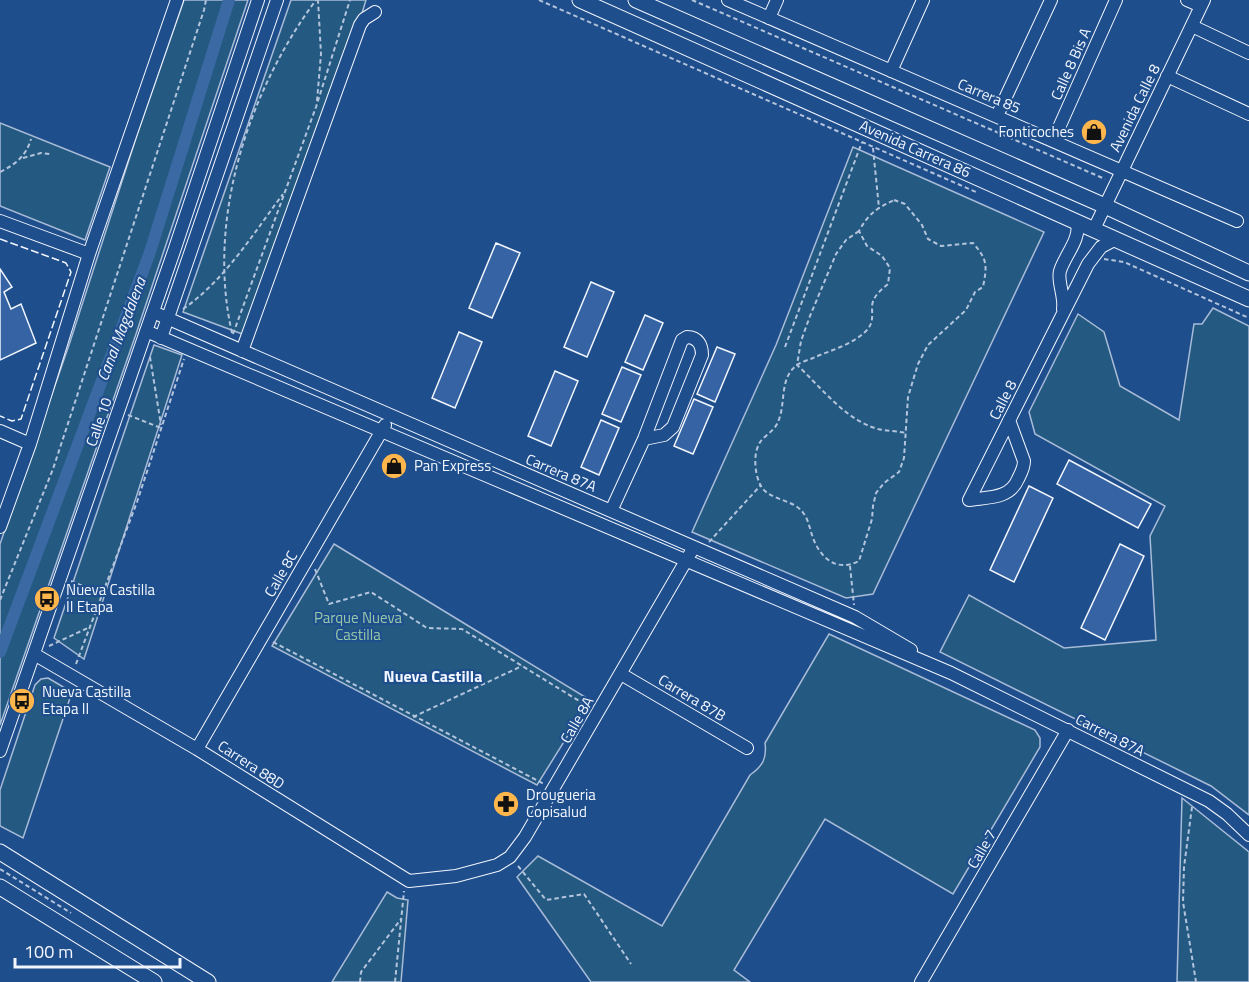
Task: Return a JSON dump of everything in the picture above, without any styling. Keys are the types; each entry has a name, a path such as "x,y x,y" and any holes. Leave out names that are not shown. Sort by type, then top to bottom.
{"main road":[{"name":"Avenida Carrera 86","path":"580,0 1249,299"},
{"name":"Avenida Carrera 86","path":"636,0 1105,206 1249,273"},
{"path":"0,852 208,982"},
{"path":"0,887 154,982"}],"street":[{"path":"0,527 30,444 89,254 177,0"},
{"name":"Calle 10","path":"0,751 153,312 258,0"},
{"path":"161,338 277,0"},
{"name":"Carrera 85","path":"728,0 1237,220"},
{"path":"769,18 777,0"},
{"path":"891,70 923,0"},
{"path":"997,116 1051,0"},
{"name":"Calle 8 Bis A","path":"1053,141 1116,0"},
{"path":"1187,0 1203,3"},
{"name":"Avenida Calle 8","path":"1094,229 1203,3"},
{"path":"242,351 360,25 368,15 375,12"},
{"path":"1192,26 1249,53"},
{"path":"1167,76 1249,114"},
{"path":"0,221 89,254"},
{"path":"1063,313 1064,295 1060,271 1078,231 1077,222"},
{"name":"Calle 8","path":"1009,420 1024,461 1015,486 1011,492 1003,495 969,500 1009,420 1063,313 1095,254 1105,244 1116,239"},
{"name":"Carrera 87A","path":"153,312 855,617 951,673"},
{"name":"Carrera 87A","path":"146,331 951,673 1196,795 1227,814 1249,836"},
{"path":"611,511 644,439 682,340 692,337 702,348 702,355 673,427 663,435 644,439"},
{"name":"Calle 8C","path":"197,749 247,675 262,636 391,415"},
{"path":"0,431 30,444"},
{"name":"Calle 8A","path":"510,857 554,789 687,562 698,549"},
{"name":"Carrera 88D","path":"34,654 197,749 409,881 456,876 497,865 510,857"},
{"name":"Carrera 87B","path":"621,674 747,748"},
{"name":"Calle 7","path":"921,982 1068,730"}],"path":[{"name":"Calle 10","path":"0,600 53,469 206,0"},
{"path":"316,106 321,54 317,0"},
{"path":"317,0 285,46 264,91 244,143 227,206 224,272 225,296 232,335 316,106 350,0"},
{"path":"539,0 982,195"},
{"path":"692,0 1116,184"},
{"path":"18,161 25,154 31,140"},
{"path":"785,347 862,142"},
{"path":"873,147 879,207"},
{"path":"0,172 31,154 50,154"},
{"path":"168,319 198,297 224,272 285,192"},
{"path":"797,365 801,341 836,254 846,240 860,231 867,216 879,207 894,200 905,204 922,225 928,239 941,246 973,243 983,255 987,268 983,287 975,292 966,310 928,345 918,364 908,397 904,458 899,472 884,483 876,493 867,539 859,561 850,566 839,566 824,558 815,544 804,513 789,501 771,496 760,486 755,467 759,445 777,426 783,410 785,378 797,365 850,342 867,330 874,316 872,304 878,292 888,284 890,268 882,256 867,246 860,231"},
{"path":"1095,254 1108,261 1124,262 1249,318"},
{"path":"72,675 137,502 187,348"},
{"path":"150,353 161,428"},
{"path":"797,365 838,405 860,421 878,428 906,433"},
{"path":"118,411 161,428"},
{"path":"698,549 760,486"},
{"path":"310,555 329,604 371,592 427,628 462,629 598,713"},
{"path":"850,566 855,617"},
{"path":"61,577 102,594"},
{"path":"34,654 90,627"},
{"path":"262,636 554,789"},
{"path":"413,717 522,666"},
{"path":"1196,795 1184,867 1183,902 1196,982"},
{"path":"510,857 546,900 584,894 632,964"},
{"path":"395,982 404,891"},
{"path":"360,982 361,972 401,919"}],"green space":[{"path":"184,0 248,0 136,334 0,725 0,544"},
{"path":"291,0 366,0 346,66 245,335 183,312"},
{"path":"0,123 110,167 85,240 0,206"},
{"path":"853,147 1044,232 873,594 846,598 692,532 776,345"},
{"path":"1213,308 1249,326 1249,815 1211,786 940,652 969,595 1064,648 1156,640 1150,536 1165,506 1035,434 1029,412 1078,314 1104,332 1120,386 1179,420 1194,324 1202,324"},
{"path":"154,345 182,355 84,659 54,638"},
{"name":"Parque Nueva Castilla","path":"334,544 590,700 537,785 272,646"},
{"path":"829,634 1035,730 1040,738 1040,747 953,894 825,819 734,970 750,982 591,982 517,877 538,856 662,926 750,775 763,761 765,743"},
{"path":"48,678 72,692 23,838 0,826 0,790 35,685 41,679"},
{"path":"1182,798 1249,852 1249,982 1177,982"},
{"path":"387,892 397,898 408,900 401,982 332,982"}],"building":[{"path":"496,243 520,253 492,318 469,308"},
{"path":"0,269 12,287 4,292 11,309 21,304 36,343 0,360"},
{"path":"591,282 614,292 587,357 564,347"},
{"path":"645,315 663,323 643,370 625,362"},
{"path":"459,332 482,342 455,408 432,398"},
{"path":"717,347 735,354 715,402 697,394"},
{"path":"622,367 641,375 621,422 602,414"},
{"path":"555,371 578,381 551,446 528,436"},
{"path":"694,399 713,407 693,454 674,446"},
{"path":"601,420 619,428 599,475 581,467"},
{"path":"1069,460 1151,504 1138,528 1057,484"},
{"path":"1029,486 1053,498 1014,582 990,570"},
{"path":"1120,544 1144,556 1105,640 1081,628"}],"waterway":[{"name":"Canal Magdalena","path":"0,652 149,255 229,0"}],"fence":[{"path":"0,239 66,263 71,272 21,419 12,421 0,416"}],"place":[{"name":"Fonticoches","path":"1094,132"},
{"name":"Pan Express","path":"394,466"},
{"name":"Nueva Castilla II Etapa","path":"47,599"},
{"name":"Nueva Castilla Etapa II","path":"22,701"},
{"name":"Drougueria Copisalud","path":"506,804"}],"district":[{"name":"Nueva Castilla","path":"433,676"}]}
